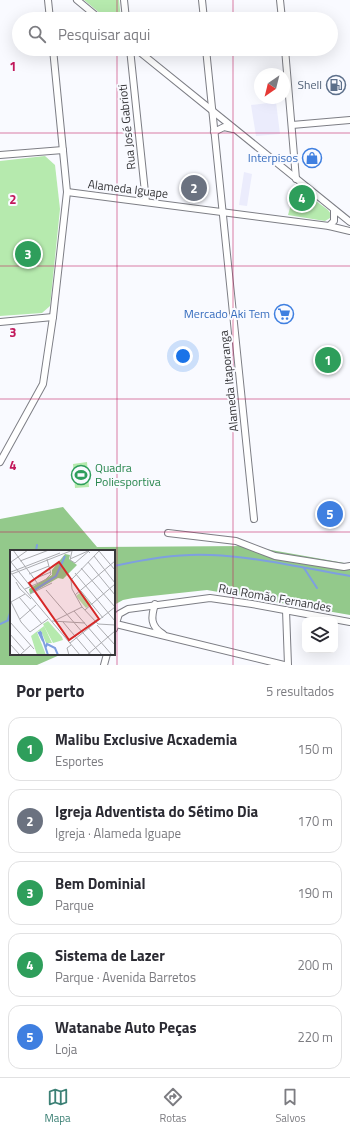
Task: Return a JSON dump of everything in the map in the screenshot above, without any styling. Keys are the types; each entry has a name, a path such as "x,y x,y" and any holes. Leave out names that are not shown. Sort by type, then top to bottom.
{"street":[{"path":"48,0 49,12"},
{"path":"77,0 92,12"},
{"path":"124,0 125,12"},
{"path":"202,0 203,12"},
{"path":"280,0 281,12"},
{"path":"0,462 43,384 53,317 67,192 54,56"},
{"name":"Rua José Gabrioti","path":"131,56 146,202"},
{"path":"145,56 350,222"},
{"name":"Alameda Itaporanga","path":"207,56 254,519"},
{"path":"285,56 296,179"},
{"path":"197,99 204,99 210,93"},
{"path":"292,125 350,120"},
{"path":"214,132 224,127 238,131"},
{"path":"0,155 64,150"},
{"path":"284,170 290,169 295,163"},
{"name":"Alameda Iguape","path":"67,192 329,226 350,231"},
{"path":"329,226 334,221 334,210"},
{"path":"0,322 53,317"},
{"path":"168,533 236,542 275,556 344,567 350,566"},
{"name":"Rua Romão Fernandes","path":"120,614 128,609 155,604 210,598 286,610 350,623"},
{"path":"155,604 151,619 154,626 164,635"},
{"path":"286,610 288,665"},
{"path":"120,614 115,626 128,626 284,665"},
{"path":"120,614 122,621 128,626"},
{"path":"104,665 107,655"}],"shaded area":[{"path":"276,104 280,134 256,136 251,105"},
{"path":"244,172 252,174 247,206 239,205"}],"green space":[{"path":"84,0 119,0 120,12 99,12"},
{"path":"45,156 55,165 60,209 50,306 42,313 0,316 0,161"},
{"path":"296,186 328,210 331,214 330,218 325,221 288,215"},
{"name":"Quadra Poliesportiva","path":"87,462 89,487 75,488 73,464"},
{"path":"63,507 97,547 248,546 350,564 350,615 207,590 133,598 123,600 115,604 115,550 10,550 10,655 60,655 37,665 0,665 0,519"}],"waterway":[{"path":"36,550 37,545"},
{"path":"115,566 162,557 211,555 263,560 350,576"},
{"path":"304,568 317,588"},
{"path":"8,619 10,613"},
{"path":"0,624 10,619"}],"place":[{"name":"Shell","path":"336,85"},
{"name":"Interpisos","path":"312,158"},
{"name":"Igreja Adventista do Sétimo Dia","path":"194,188"},
{"name":"Sistema de Lazer","path":"302,198"},
{"name":"Bem Dominial","path":"28,254"},
{"name":"Mercado Aki Tem","path":"284,314"},
{"name":"Malibu Exclusive Acxademia","path":"328,360"},
{"name":"Quadra Poliesportiva","path":"81,475"},
{"name":"Watanabe Auto Peças","path":"330,514"}]}
